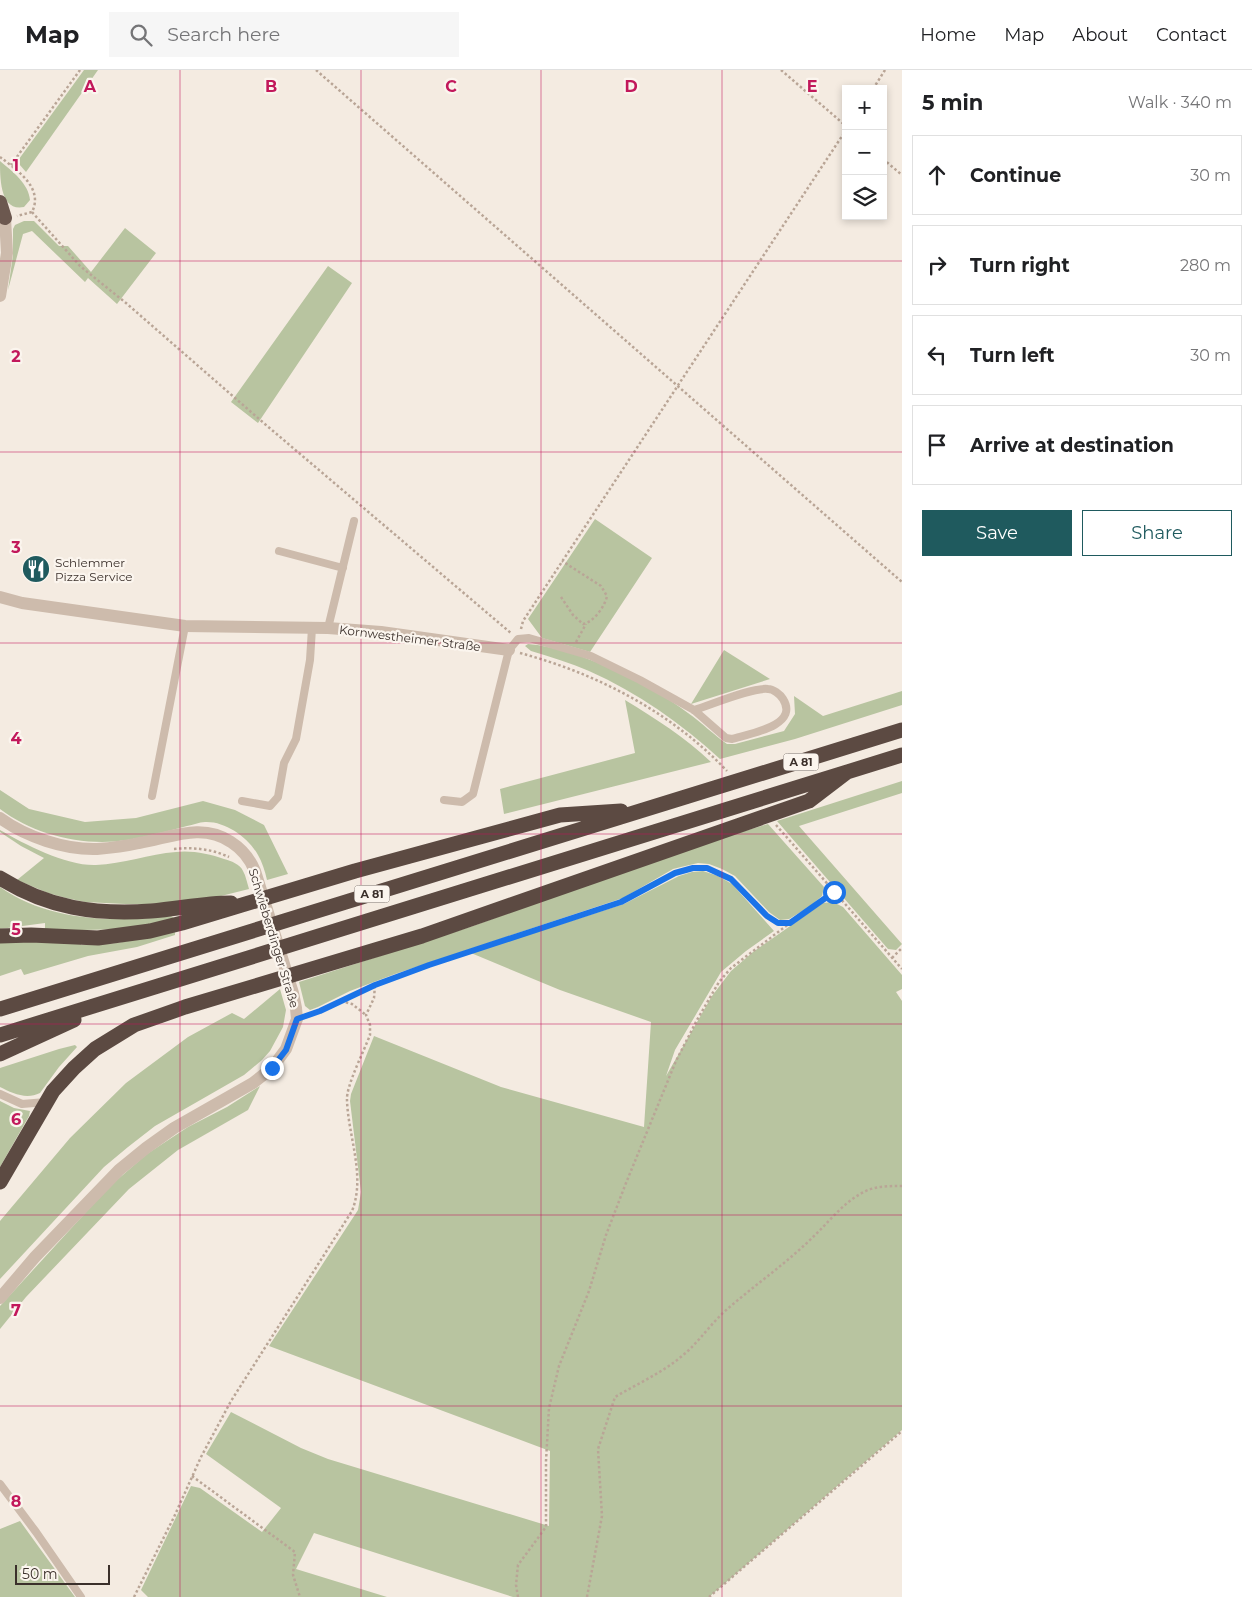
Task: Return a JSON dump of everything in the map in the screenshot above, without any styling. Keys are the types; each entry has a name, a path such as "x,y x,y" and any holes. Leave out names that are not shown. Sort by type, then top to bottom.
{"highway":[{"path":"0,202 6,218"},
{"name":"A 81","path":"0,1009 902,730"},
{"name":"A 81","path":"0,1035 902,755"},
{"path":"0,1182 53,1091 95,1049 134,1025 422,936 751,822 809,801 847,772"},
{"path":"0,936 31,935 98,938 119,936 182,923 355,871 560,815 645,810"},
{"path":"0,878 18,889 50,902 89,910 117,912 151,911 216,903 256,902"},
{"path":"0,1054 120,998"}],"street":[{"path":"0,296 7,253 6,218"},
{"name":"Kornwestheimer Straße","path":"0,597 22,603 185,626 328,628 380,632 509,650"},
{"name":"Schwieberdinger Straße","path":"0,818 28,834 73,848 97,849 195,832 211,833 224,837 235,844 245,854 255,871 293,993 296,1013 286,1050 272,1068 253,1083 174,1128 126,1164 54,1237 0,1298"}],"lane":[{"path":"328,628 354,520"},
{"path":"279,550 343,568"},
{"path":"152,796 185,626"},
{"path":"242,801 270,806 278,797 284,763 296,739 310,660 312,628"},
{"path":"444,800 462,802 473,794 509,650 518,639 529,638 591,656 694,710 726,738 732,739 780,723 786,714 786,707 782,696 770,688 758,689 694,710"},
{"path":"0,1094 22,1104 47,1101"},
{"path":"0,1484 81,1597"}],"path":[{"path":"11,165 80,70"},
{"path":"316,70 902,582"},
{"path":"780,70 842,124"},
{"path":"876,85 885,70"},
{"path":"32,212 80,266 126,303 266,425 518,639 523,620 845,130"},
{"path":"0,157 22,175 35,194 36,203 32,212"},
{"path":"887,162 902,175"},
{"path":"6,218 32,212"},
{"path":"562,561 600,586 605,590 607,596 594,618 586,624 571,650"},
{"path":"561,597 574,615 583,624 586,624"},
{"path":"296,1013 320,1011 375,985 429,965 621,902 675,873 693,868 707,868 731,879 767,916 778,923 790,923"},
{"path":"518,1597 516,1585 518,1565 546,1527 546,1461 549,1408 559,1366 589,1291 606,1235 676,1061 719,982 731,968 834,892"},
{"path":"892,958 902,948"},
{"path":"366,1015 374,998 375,985"},
{"path":"134,1597 174,1517 201,1456 231,1402 356,1202 357,1178 346,1099 370,1035 370,1025 366,1015 352,1004 340,1001"},
{"path":"588,1597 602,1516 598,1449 615,1397 665,1370 683,1356 724,1312 815,1236 832,1216 851,1200 869,1190 886,1186 902,1186"},
{"path":"709,1597 902,1431"},
{"path":"192,1476 295,1552 292,1575 300,1597"}],"green space":[{"path":"84,70 98,70 26,172 19,164 19,159"},
{"path":"0,161 19,178 27,189 30,200 24,207 16,207 6,199 1,184"},
{"path":"24,221 34,221 59,246 68,246 91,272 125,228 156,253 117,304 88,278 85,282 32,231 23,234 8,290 13,255 13,229 15,225"},
{"path":"328,266 352,283 258,423 231,402"},
{"path":"595,519 652,558 590,652 542,638 528,619"},
{"path":"528,644 568,652 633,679 672,702 727,744 735,744 784,731 795,714 794,696 823,716 902,691 902,705 795,739 720,759 690,733 642,699 589,671 531,651 525,646"},
{"path":"724,650 770,679 691,704"},
{"path":"625,700 681,736 711,762 504,814 500,789 635,753"},
{"path":"902,781 902,793 799,826 902,944 896,950 888,949 777,821"},
{"path":"0,790 29,809 85,822 136,818 203,801 235,810 264,825 288,874 267,880 261,861 254,848 235,831 220,824 200,822 150,836 111,842 77,840 44,832 13,818 0,809"},
{"path":"768,824 824,887 822,896 809,907 789,919 780,920 769,912 735,876 709,864 698,863 673,869 623,898 395,974 350,991 310,1010 305,1006 299,982 473,926 694,846"},
{"path":"0,830 46,854 84,864 106,864 176,852 207,854 240,866 249,889 209,899 149,904 85,902 66,898 48,893 17,880 44,858 21,846 0,832"},
{"path":"703,871 718,876 732,884 774,931 721,972 675,1050 666,1076 712,996 731,971 753,952 823,903 833,902 843,907 902,975 902,989 896,992 902,1001 902,1430 709,1597 513,1597 314,1533 296,1569 387,1597 148,1597 141,1590 191,1486 200,1488 262,1532 281,1508 206,1454 231,1412 301,1448 328,1459 549,1526 550,1451 269,1346 358,1210 361,1192 350,1101 374,1036 501,1087 644,1127 651,1022 560,990 471,953 624,904 679,876"},
{"path":"0,887 19,899 40,907 82,917 127,919 171,916 174,918 126,928 45,929 45,923 0,929"},
{"path":"175,932 175,935 137,947 88,956 24,975 21,969 0,976 0,942 81,943 81,945 117,943"},
{"path":"280,989 286,1010 283,1027 270,1051 262,1060 244,1075 155,1126 104,1167 0,1279 0,1221 70,1138 126,1083 188,1037 232,1013 244,1019"},
{"path":"75,1045 77,1047 40,1093 24,1096 0,1087 0,1068"},
{"path":"260,1086 248,1110 178,1150 129,1189 26,1297 0,1329 0,1306 110,1186 147,1154 188,1127 227,1107"},
{"path":"0,1101 14,1108 30,1111 0,1167"},
{"path":"20,1521 75,1597 0,1597 0,1529"}],"place":[{"name":"Schlemmer Pizza Service","path":"36,569"}],"route":[{"path":"272,1068 286,1050 297,1019 320,1011 375,985 429,965 621,902 675,873 693,868 707,868 720,873 731,879 749,895 767,916 778,923 790,923 834,892"}]}
